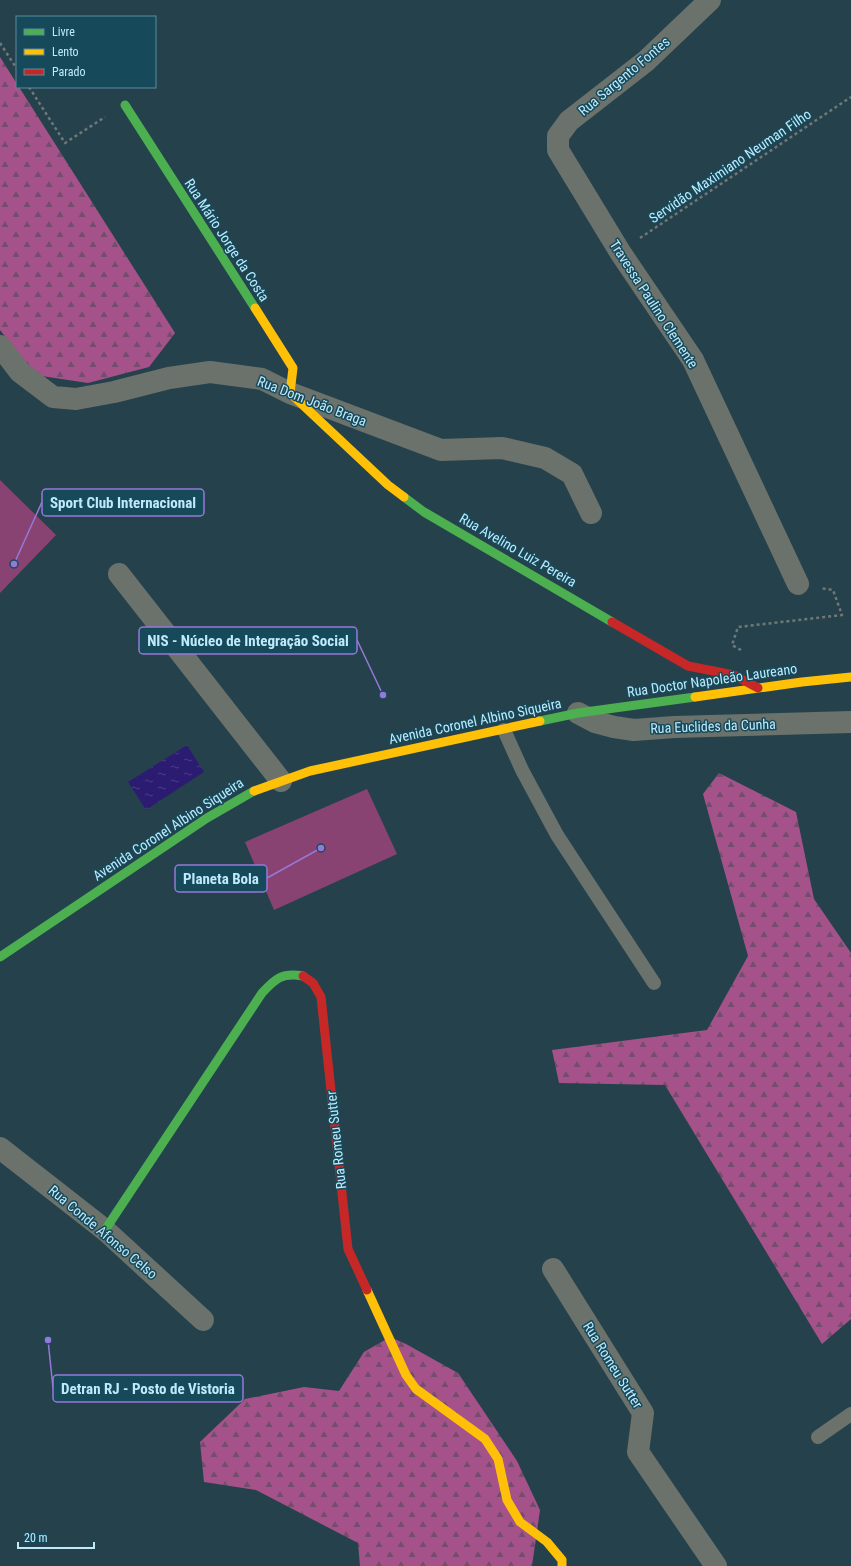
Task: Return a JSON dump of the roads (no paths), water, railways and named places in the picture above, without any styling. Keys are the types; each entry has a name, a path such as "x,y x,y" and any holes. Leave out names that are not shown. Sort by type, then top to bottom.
{"street":[{"name":"Rua Sargento Fontes","path":"558,136 569,121 646,61 710,0"},
{"name":"Rua Mário Jorge da Costa","path":"124,105 293,368 290,393"},
{"name":"Travessa Paulino Clemente","path":"558,136 558,150 620,252 692,360 798,584"},
{"name":"Rua Dom João Braga","path":"0,346 20,372 53,397 76,399 114,392 169,378 210,372 262,379 290,393 441,450 502,448 545,458 572,474 590,513"},
{"name":"Rua Avelino Luiz Pereira","path":"290,393 388,485 424,512 688,666 734,675 758,688"},
{"path":"119,574 281,781"},
{"name":"Rua Doctor Napoleão Laureano","path":"578,713 758,688 851,677"},
{"name":"Avenida Coronel Albino Siqueira","path":"0,957 207,818 257,789 310,771 578,713"},
{"name":"Rua Euclides da Cunha","path":"578,713 595,722 634,730 674,727 851,722"},
{"name":"Rua Romeu Sutter","path":"105,1230 262,993 273,981 287,974 302,976 313,983 321,998 348,1249 406,1375 416,1389 485,1439 498,1459 507,1500 520,1522 547,1542 562,1560 562,1566"},
{"name":"Rua Conde Afonso Celso","path":"0,1148 105,1230 203,1320"},
{"name":"Rua Romeu Sutter","path":"553,1269 643,1413 638,1452 716,1566"}],"lane":[{"path":"504,730 522,770 557,835 654,982"},
{"path":"818,1437 851,1414"}],"water":[{"path":"187,745 204,772 146,810 128,782"}],"place":[{"name":"Sport Club Internacional","path":"14,564"},
{"name":"NIS - Núcleo de Integração Social","path":"383,695"},
{"name":"Planeta Bola","path":"321,848"},
{"name":"Detran RJ - Posto de Vistoria","path":"48,1340"}]}
